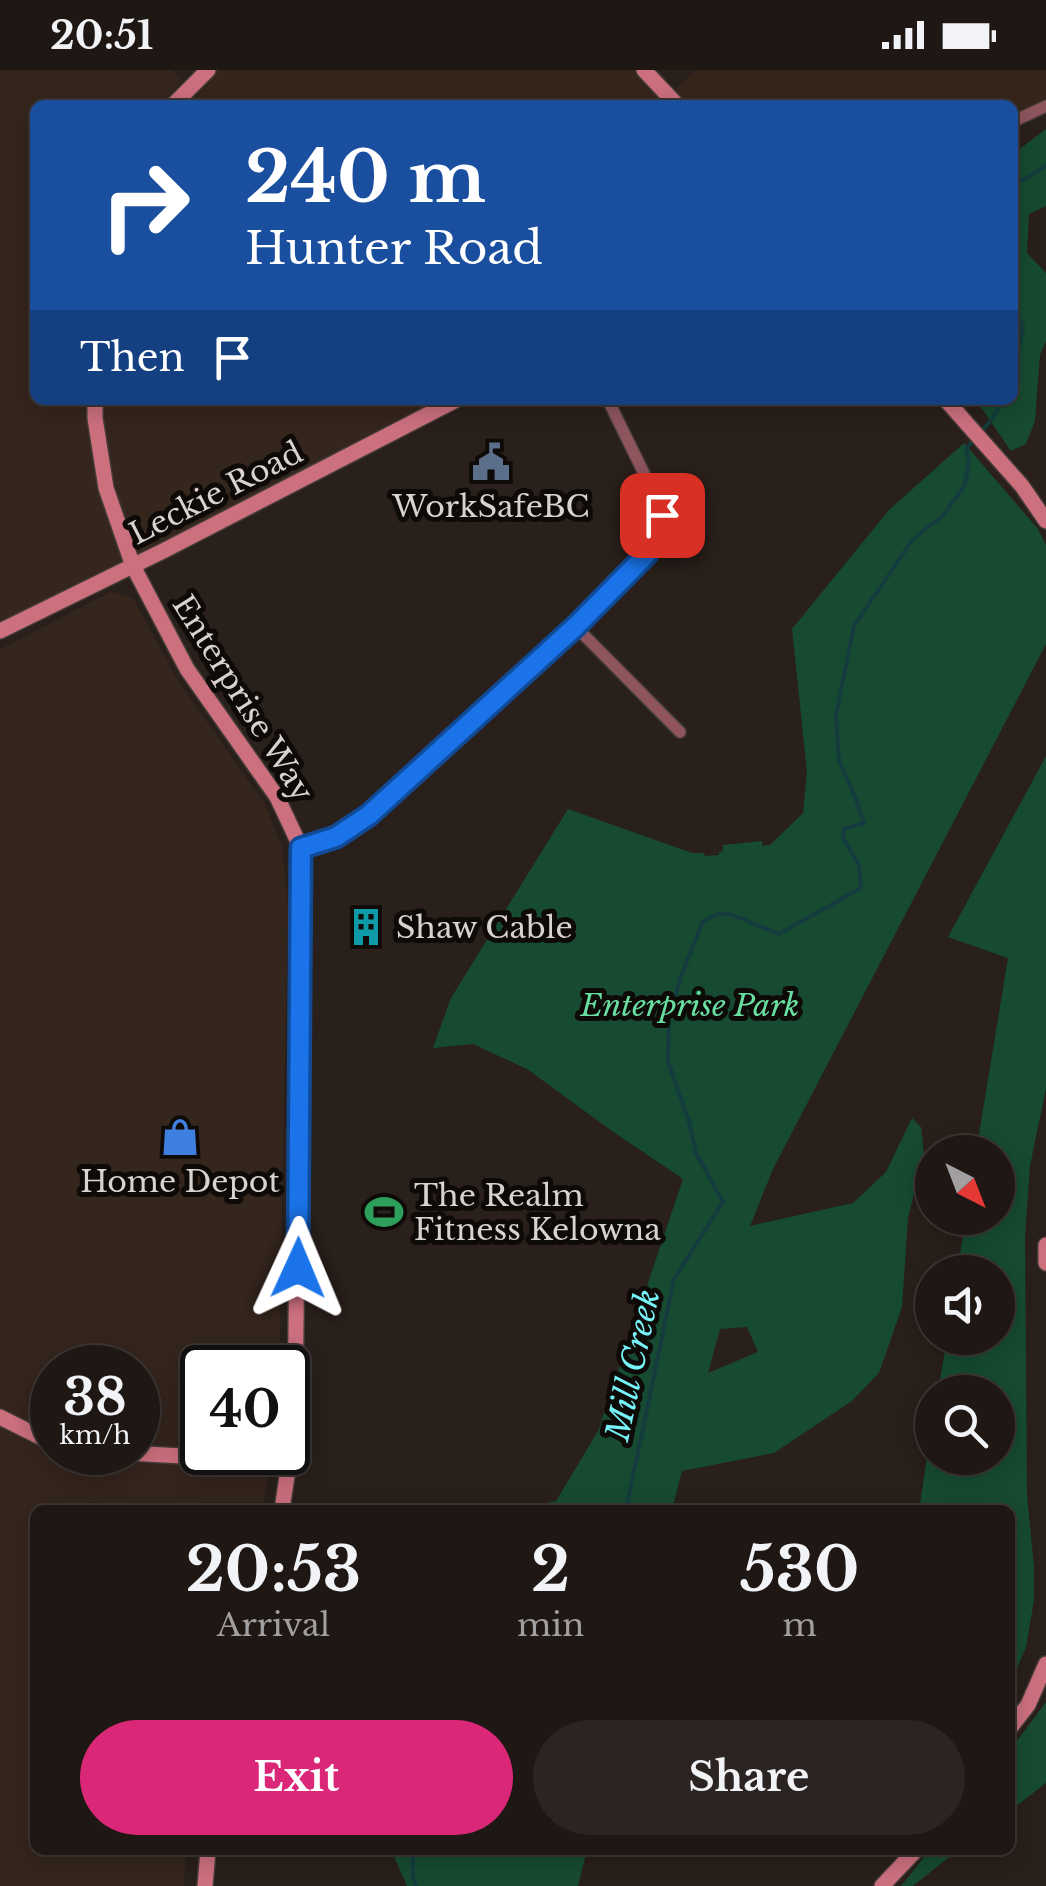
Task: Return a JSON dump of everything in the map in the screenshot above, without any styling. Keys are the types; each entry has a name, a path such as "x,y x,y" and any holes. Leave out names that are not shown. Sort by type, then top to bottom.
{"street":[{"path":"177,100 208,70"},
{"path":"644,70 671,100"},
{"path":"1018,119 1046,106"},
{"name":"Enterprise Way","path":"96,405 106,488 132,566 186,669 276,797 301,848 297,1345"},
{"name":"Leckie Road","path":"0,631 446,405"},
{"path":"301,848 336,837 369,815 576,626 660,537 664,519 660,504 610,405"},
{"path":"950,405 1022,486 1046,521"},
{"path":"576,626 680,732"},
{"path":"1046,1245 1046,1263"},
{"path":"0,1417 30,1432"},
{"name":"Enterprise Way","path":"283,1505 287,1475"},
{"path":"1015,1722 1028,1705 1046,1664"},
{"path":"204,1886 207,1855"},
{"path":"882,1886 911,1855"}],"shaded area":[{"path":"0,70 173,70 183,81 166,100 30,100 30,405 89,405 99,486 125,562 0,627"},
{"path":"215,70 636,70 663,100 195,100 189,93"},
{"path":"697,70 1046,70 1046,111 1018,124 1018,100 684,100 675,90"},
{"path":"102,405 432,405 138,556 112,486"},
{"path":"111,592 133,598 177,679 264,803 282,846 288,905 279,1345 180,1345 180,1475 269,1475 264,1505 30,1505 30,1855 186,1855 184,1886 0,1886 0,649"}],"green space":[{"path":"1046,129 1046,206 1029,214 1027,253 1046,273 1046,341 1040,355 1035,421 1026,444 1011,451 979,405 1018,405 1018,150"},
{"name":"Enterprise Park","path":"964,443 1038,529 1046,545 1046,644 773,1169 750,1226 853,1203 886,1172 912,1118 921,1127 922,1135 915,1135 915,1190 908,1218 902,1307 879,1373 852,1401 774,1453 682,1471 673,1505 538,1505 556,1501 598,1431 683,1179 527,1069 473,1044 433,1048 451,998 568,809 692,853 719,855 723,845 762,841 762,846 770,845 803,813 807,772 792,629 889,510","holes":["747,1327 758,1352 708,1373 720,1329"]},
{"path":"1046,756 1046,1088 1030,1166 1025,1237 1027,1495 1034,1600 1026,1647 1015,1673 1015,1505 920,1505 924,1475 1015,1475 1015,1375 941,1375 944,1355 1015,1355 1015,1255 960,1255 963,1235 1015,1235 1015,1135 979,1135 1008,958 948,937"},
{"path":"1046,1702 1046,1783 1015,1807 1015,1743"},
{"path":"393,1855 586,1855 578,1886 407,1886"},
{"path":"926,1855 952,1855 913,1886 901,1886"}],"waterway":[{"name":"Mill Creek","path":"1018,182 1046,166"},
{"name":"Mill Creek","path":"1018,316 1023,327 1018,352"},
{"name":"Mill Creek","path":"981,432 1000,405"},
{"name":"Mill Creek","path":"627,1505 674,1279 723,1202 696,1153 668,1061 669,1021 680,979 703,921 720,913 733,915 779,934 861,888 859,865 843,838 844,829 864,823 839,761 836,714 854,626 913,539 943,516 965,485 969,462 966,449 974,439"},
{"name":"Mill Creek","path":"413,1855 416,1886"}],"place":[{"name":"WorkSafeBC","path":"491,462"},
{"name":"Shaw Cable","path":"366,927"},
{"name":"Home Depot","path":"180,1137"},
{"name":"The Realm Fitness Kelowna","path":"384,1212"}],"route":[{"path":"298,1268 301,848 336,837 369,815 576,626 660,537 662,515"}]}
